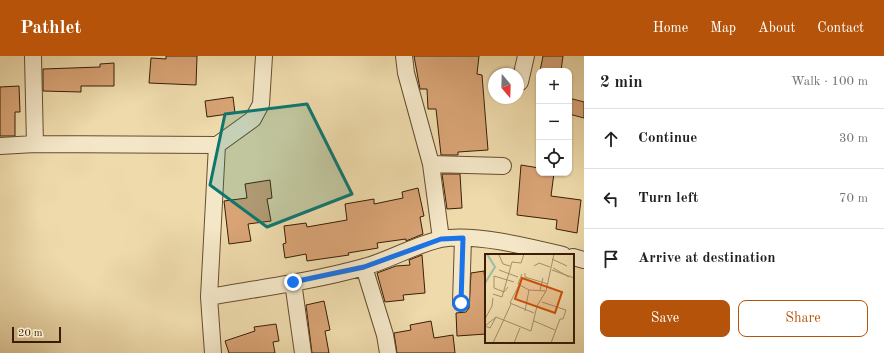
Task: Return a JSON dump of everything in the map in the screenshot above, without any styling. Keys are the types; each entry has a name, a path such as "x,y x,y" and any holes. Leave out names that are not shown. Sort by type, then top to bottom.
{"street":[{"path":"33,56 35,144"},
{"path":"0,146 35,144 217,144 253,119 256,114 261,104 264,56"},
{"path":"404,56 406,73 430,164 441,239"},
{"path":"523,68 526,56"},
{"path":"213,353 209,297 217,144"},
{"path":"430,164 503,166"},
{"path":"209,297 293,282 364,267 441,239 463,238 512,249 555,254"},
{"path":"461,303 463,238"},
{"path":"364,267 385,335 388,353"},
{"path":"293,282 303,353"}],"highlighted area":[{"path":"307,104 352,194 267,227 210,185 225,114"}],"building":[{"path":"166,56 197,56 196,85 149,83 151,58 166,59"},
{"path":"414,56 479,56 477,74 482,75 488,150 458,152 458,155 441,155 436,109 428,109 427,89 420,89"},
{"path":"543,56 563,56 561,68 541,68"},
{"path":"114,63 114,86 81,86 81,92 43,91 43,69 100,67 100,64"},
{"path":"19,86 20,112 15,112 15,136 0,136 0,87"},
{"path":"233,97 235,113 207,117 205,101"},
{"path":"572,99 584,102 584,118 572,115"},
{"path":"521,165 536,168 536,176 554,176 551,196 581,200 577,233 556,229 557,220 517,215"},
{"path":"442,174 460,174 462,208 447,209"},
{"path":"270,180 272,198 267,199 271,221 248,224 251,241 229,244 224,201 247,198 245,184"},
{"path":"418,188 424,216 420,217 423,234 406,241 406,239 377,243 378,248 348,253 349,255 307,261 306,254 285,258 283,244 286,243 284,226 306,223 307,227 347,220 345,204 374,199 374,204 403,198 402,192"},
{"path":"422,255 425,293 403,295 404,300 385,302 377,273 396,266 410,265 409,260"},
{"path":"484,271 485,334 457,336 456,313 466,312 469,308 471,273"},
{"path":"324,301 330,330 325,331 329,353 312,353 306,305"},
{"path":"431,321 434,338 453,335 455,353 397,353 394,333 411,330 410,325"},
{"path":"276,324 279,341 273,342 275,353 229,353 225,341 255,331 254,327"}],"route":[{"path":"293,282 364,267 391,259 441,239 463,238 461,303"}]}
